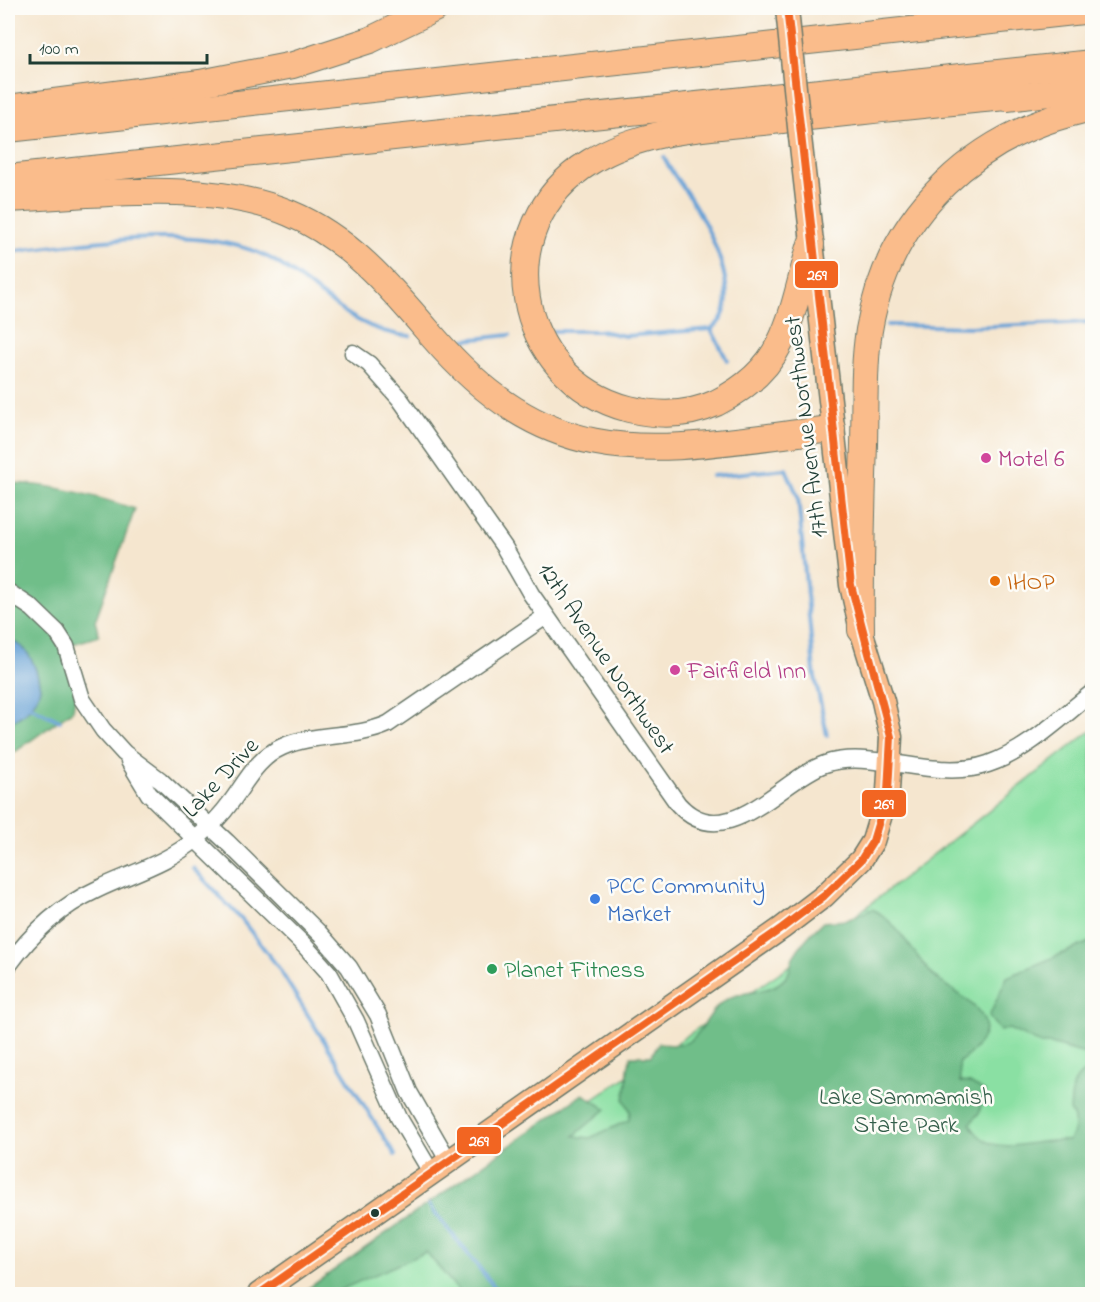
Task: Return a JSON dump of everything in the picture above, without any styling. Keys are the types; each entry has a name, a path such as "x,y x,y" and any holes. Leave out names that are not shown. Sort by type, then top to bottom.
{"highway":[{"path":"8,108 200,82 293,65 370,40 436,8"},
{"path":"8,129 1092,10"},
{"path":"8,178 1092,63"},
{"path":"811,244 780,344 750,381 729,396 684,413 642,412 603,400 564,373 546,350 531,317 524,272 527,250 546,203 572,176 590,162 642,138 930,103 1092,88"},
{"path":"861,630 866,363 871,321 887,269 919,213 964,166 1019,131 1049,119 1092,108"},
{"path":"8,199 199,192 234,196 291,213 329,235 367,264 454,360 500,402 559,433 592,443 626,448 659,447 832,429"}],"main road":[{"name":"17th Avenue Northwest","path":"259,1294 772,935 846,876 873,841 882,818 891,764 888,721 861,630 851,585 811,244 787,8"}],"street":[{"name":"12th Avenue Northwest","path":"353,353 369,364 400,399 504,547 546,616 678,804 694,816 725,822 741,818 814,769 837,761 956,770 997,761 1022,747 1092,693"},
{"path":"8,592 32,608 57,632 66,646 82,699 95,720 124,753 149,794 304,945 328,973 356,1021 399,1118 439,1166"},
{"name":"Lake Drive","path":"8,966 36,932 58,912 96,890 150,869 196,839 210,826 254,768 271,753 304,741 371,730 388,723 546,616"},
{"path":"124,753 160,780 210,826 320,934 349,966 378,1015 439,1166"}],"green space":[{"path":"8,483 72,491 135,509 95,621 99,636 66,646 77,686 73,710 8,757 8,723 28,710 36,700 40,688 37,673 27,652 8,640"},
{"name":"Lake Sammamish State Park","path":"1092,730 1092,1294 307,1294 804,956"},
{"name":"Lake Sammamish State Park","path":"872,909 880,913 896,928 931,973 966,999 983,1018 985,1031 983,1037 974,1049 959,1062 960,1082 970,1083 985,1092 979,1113 970,1124 979,1136 990,1143 1002,1146 1055,1140 1068,1141 1074,1126 1074,1118 1070,1111 1073,1088 1076,1079 1092,1062 1092,1294 461,1294 426,1252 331,1294 300,1294 583,1094 606,1109 574,1136 590,1138 629,1120 630,1111 624,1099 631,1056 651,1056 659,1043 674,1045 685,1043 700,1031 719,1005 729,998 768,988 782,981 789,972 796,952 823,922 847,920"},
{"path":"1092,941 1092,1056 1051,1044 1041,1044 1009,1029 1000,1031 989,1017 1007,977"}],"water":[{"path":"8,640 22,647 31,658 40,688 29,710 8,723"}],"waterway":[{"path":"553,331 601,331 625,336 711,329 722,317 726,301 726,282 721,262 704,222 664,157"},
{"path":"8,252 144,238 214,241 246,248 273,260 337,307 371,327 410,336"},
{"path":"887,325 970,327 1092,322"},
{"path":"711,329 727,360"},
{"path":"465,340 510,335"},
{"path":"712,476 786,469 798,497 814,672 827,735"},
{"path":"31,707 60,721"},
{"path":"193,868 242,920 278,967 395,1155"},
{"path":"429,1205 500,1294"}],"transit line":[{"name":"269","path":"259,1294 782,928 824,896 861,860 873,841 888,791 891,737 851,585 787,8"}],"place":[{"name":"Motel 6","path":"986,458"},
{"name":"IHOP","path":"995,581"},
{"name":"Fairfield Inn","path":"675,670"},
{"name":"PCC Community Market","path":"595,899"},
{"name":"Planet Fitness","path":"492,969"}]}
